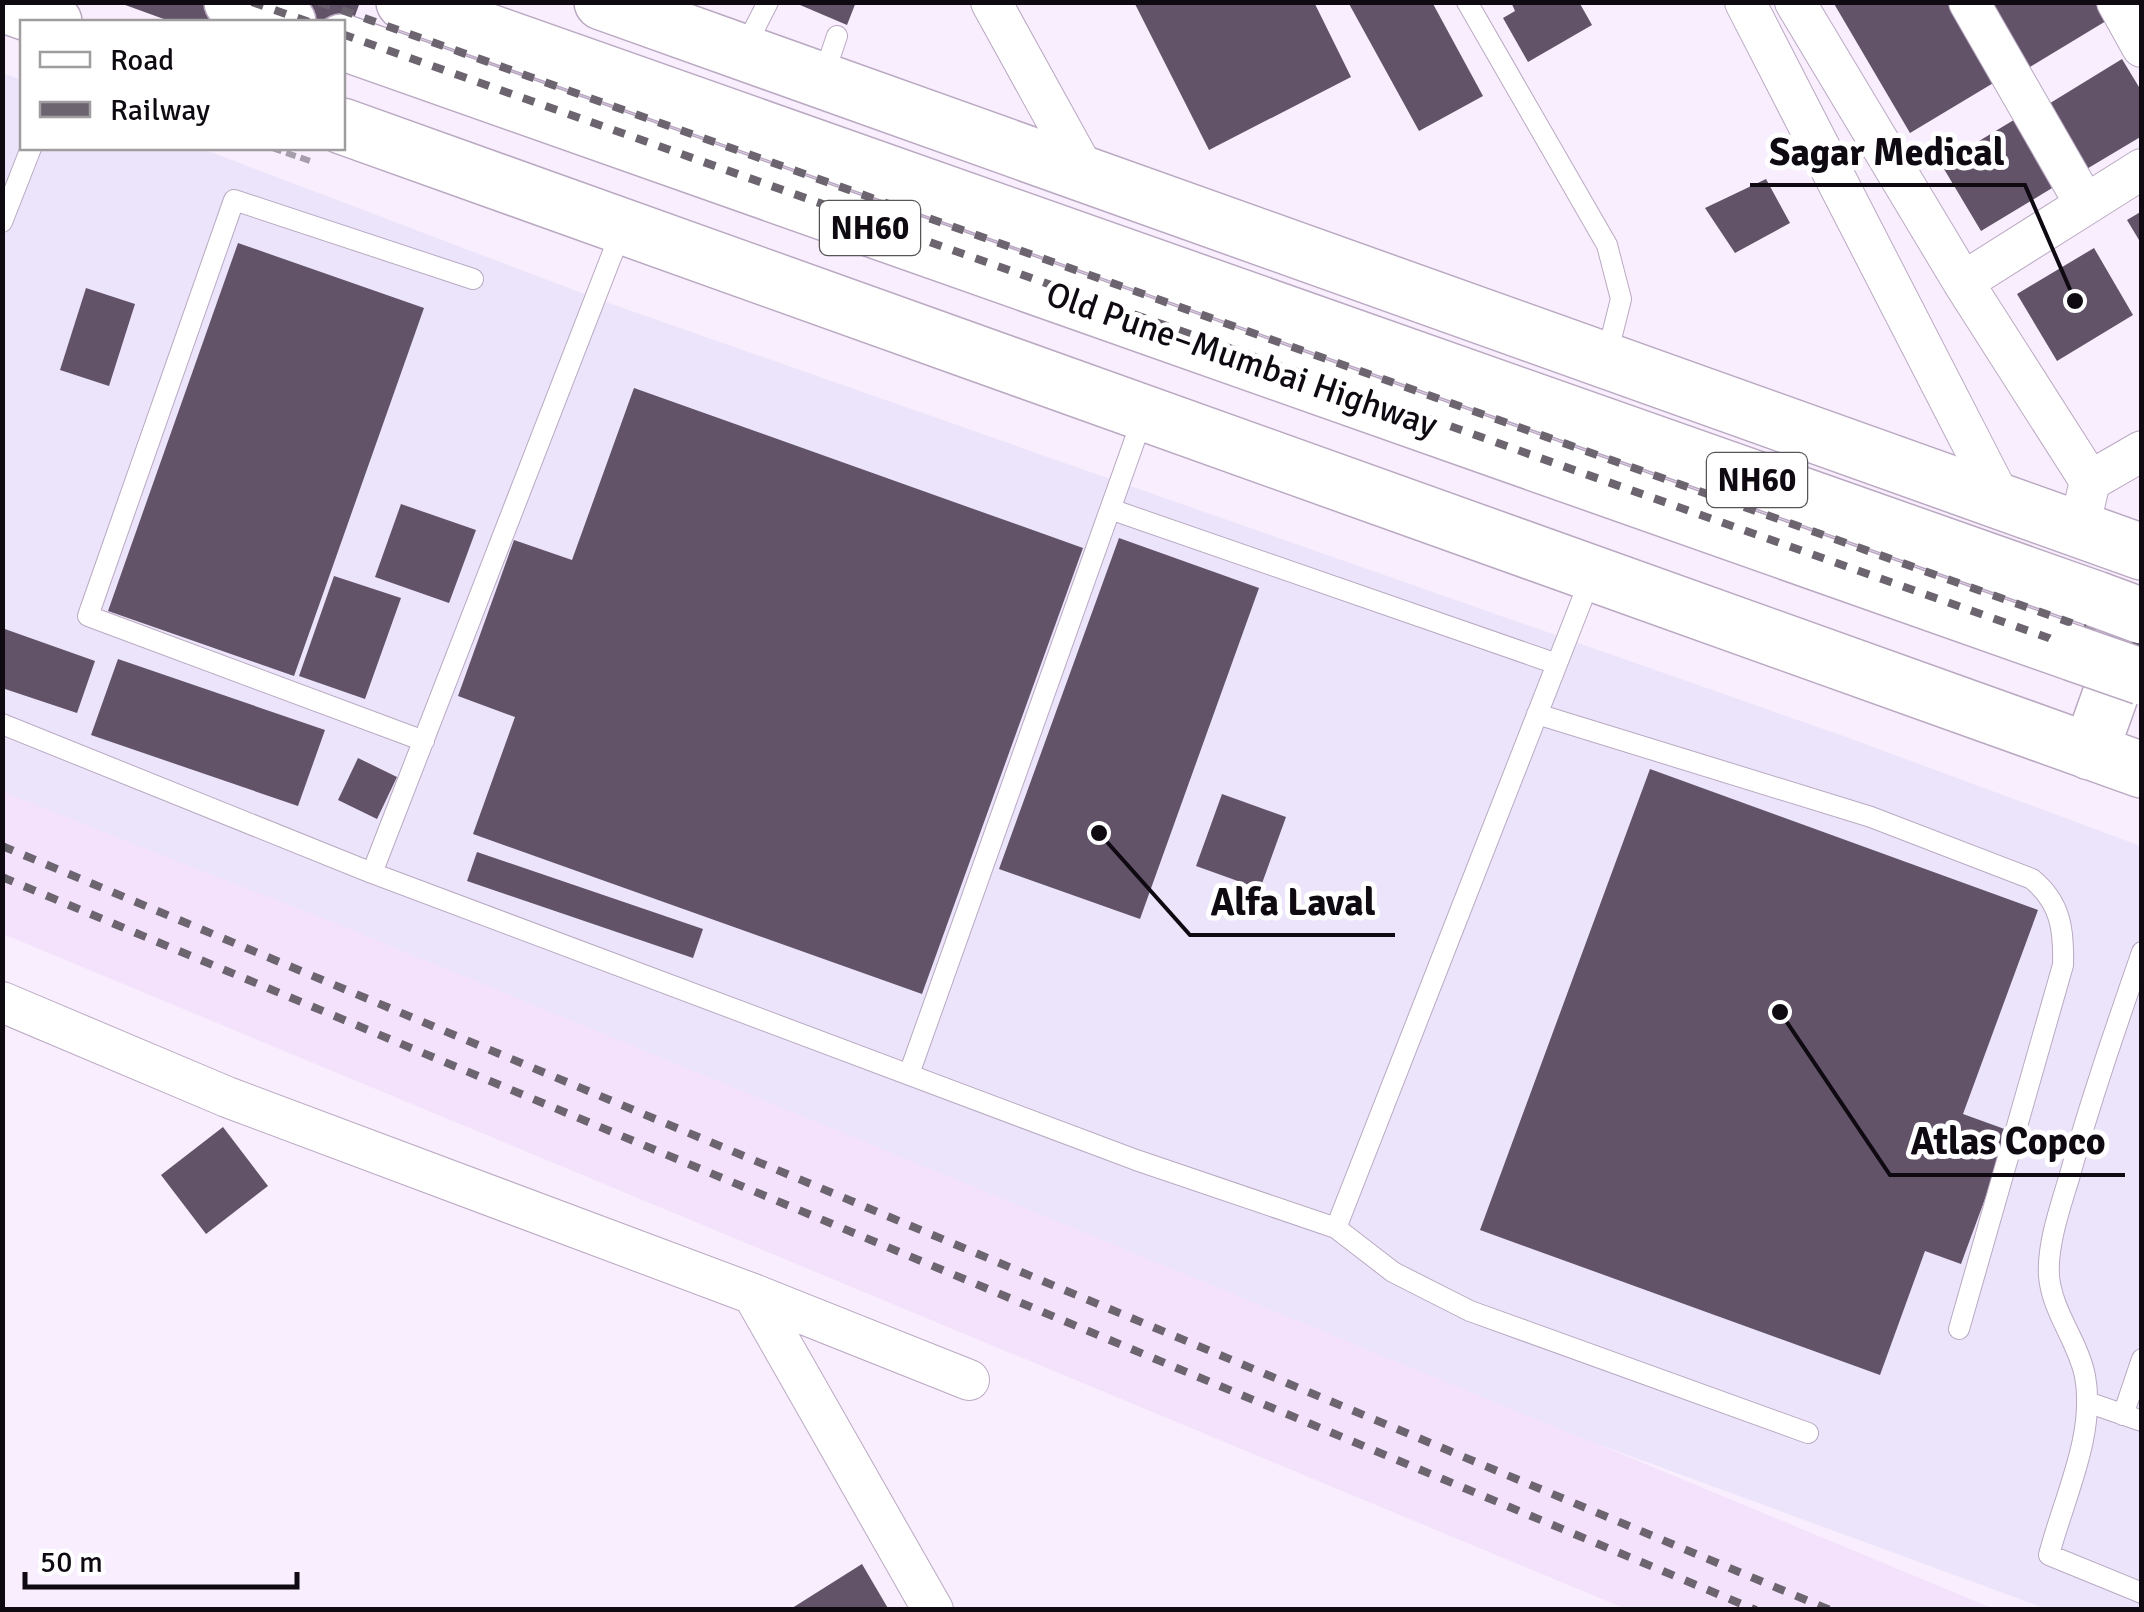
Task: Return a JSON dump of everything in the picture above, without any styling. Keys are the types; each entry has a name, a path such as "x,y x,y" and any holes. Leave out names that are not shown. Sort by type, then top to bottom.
{"main road":[{"path":"232,2 282,20"},
{"name":"Old Pune–Mumbai Highway","path":"404,2 2126,607"},
{"path":"602,2 710,35 829,59 1087,176 2004,504 2084,506 2142,552"},
{"path":"2,4 48,20"},
{"name":"Old Pune–Mumbai Highway","path":"345,43 2142,677"},
{"path":"345,127 2142,770"},
{"path":"2090,752 2126,607"}],"street":[{"path":"991,2 1087,176"},
{"path":"1745,2 2004,504"},
{"path":"1795,2 1963,282 2084,506 2142,452"},
{"path":"1969,2 2085,204"},
{"path":"2117,2 2142,47"},
{"path":"1963,282 2142,169"},
{"path":"2,1002 227,1097 752,1294 969,1380"},
{"path":"752,1294 933,1610"}],"lane":[{"path":"710,35 768,2"},
{"path":"1467,2 1608,245 1621,298 1606,361"},
{"path":"2,222 30,150"},
{"path":"424,740 88,616 234,200 472,279"},
{"path":"372,873 623,227"},
{"path":"909,1074 1144,414"},
{"path":"1113,510 1557,664"},
{"path":"1336,1228 1592,575"},
{"path":"1537,714 1872,817 2032,880 2051,899 2064,925 2063,965 1958,1330"},
{"path":"2,724 372,873 909,1074 1336,1228 1392,1272 1470,1312 1808,1433"},
{"path":"2142,952 2089,1106 2057,1220 2049,1275 2059,1314 2072,1335 2085,1377 2087,1402 2084,1431 2049,1556 2142,1593"},
{"path":"2087,1402 2132,1418 2142,1359"}],"shaded area":[{"path":"2,73 20,79 20,150 205,150 600,300 1846,737 2141,846 2141,1609 2047,1609 1584,1439 350,929 3,792"},
{"path":"2,780 1994,1609 1626,1609 3,934"}],"building":[{"path":"117,2 360,2 345,43 345,20 166,20"},
{"path":"793,2 856,2 847,25"},
{"path":"1134,2 1314,2 1351,77 1209,150"},
{"path":"1348,2 1432,2 1483,96 1419,131"},
{"path":"1511,2 1579,2 1592,25 1528,62 1503,18 1515,11"},
{"path":"1833,2 1948,2 1995,82 1910,133"},
{"path":"1985,2 2095,2 2106,21 2025,70"},
{"path":"2122,59 2142,92 2142,136 2085,170 2047,105"},
{"path":"2022,115 2062,182 1981,231 1941,164"},
{"path":"1766,179 1790,223 1735,253 1705,208"},
{"path":"2142,211 2142,245 2127,220"},
{"path":"238,243 424,308 294,676 108,611"},
{"path":"2094,248 2133,315 2057,361 2017,294"},
{"path":"86,288 135,304 109,386 60,370"},
{"path":"634,388 1083,548 922,994 473,834 515,717 458,696 514,540 572,560"},
{"path":"401,504 476,530 449,603 375,577"},
{"path":"1119,538 1259,588 1140,919 999,869"},
{"path":"334,576 401,598 365,699 299,676"},
{"path":"2,628 95,661 77,713 2,688"},
{"path":"118,659 325,730 298,806 91,735"},
{"path":"358,758 397,777 377,819 338,800"},
{"path":"1650,769 2038,910 1963,1114 2010,1131 1961,1264 1925,1251 1880,1375 1480,1230"},
{"path":"1222,794 1286,817 1260,889 1196,866"},
{"path":"477,852 703,929 693,958 467,881"},
{"path":"223,1127 268,1186 206,1234 161,1175"},
{"path":"862,1564 889,1610 789,1610"}],"railway":[{"path":"252,2 303,20"},
{"path":"319,2 2142,648"},
{"path":"345,35 2142,671"},
{"path":"2,846 1830,1610"},
{"path":"2,877 1756,1610"}],"place":[{"name":"Sagar Medical","path":"2075,301"},
{"name":"Alfa Laval","path":"1099,833"},
{"name":"Atlas Copco","path":"1780,1012"}]}
